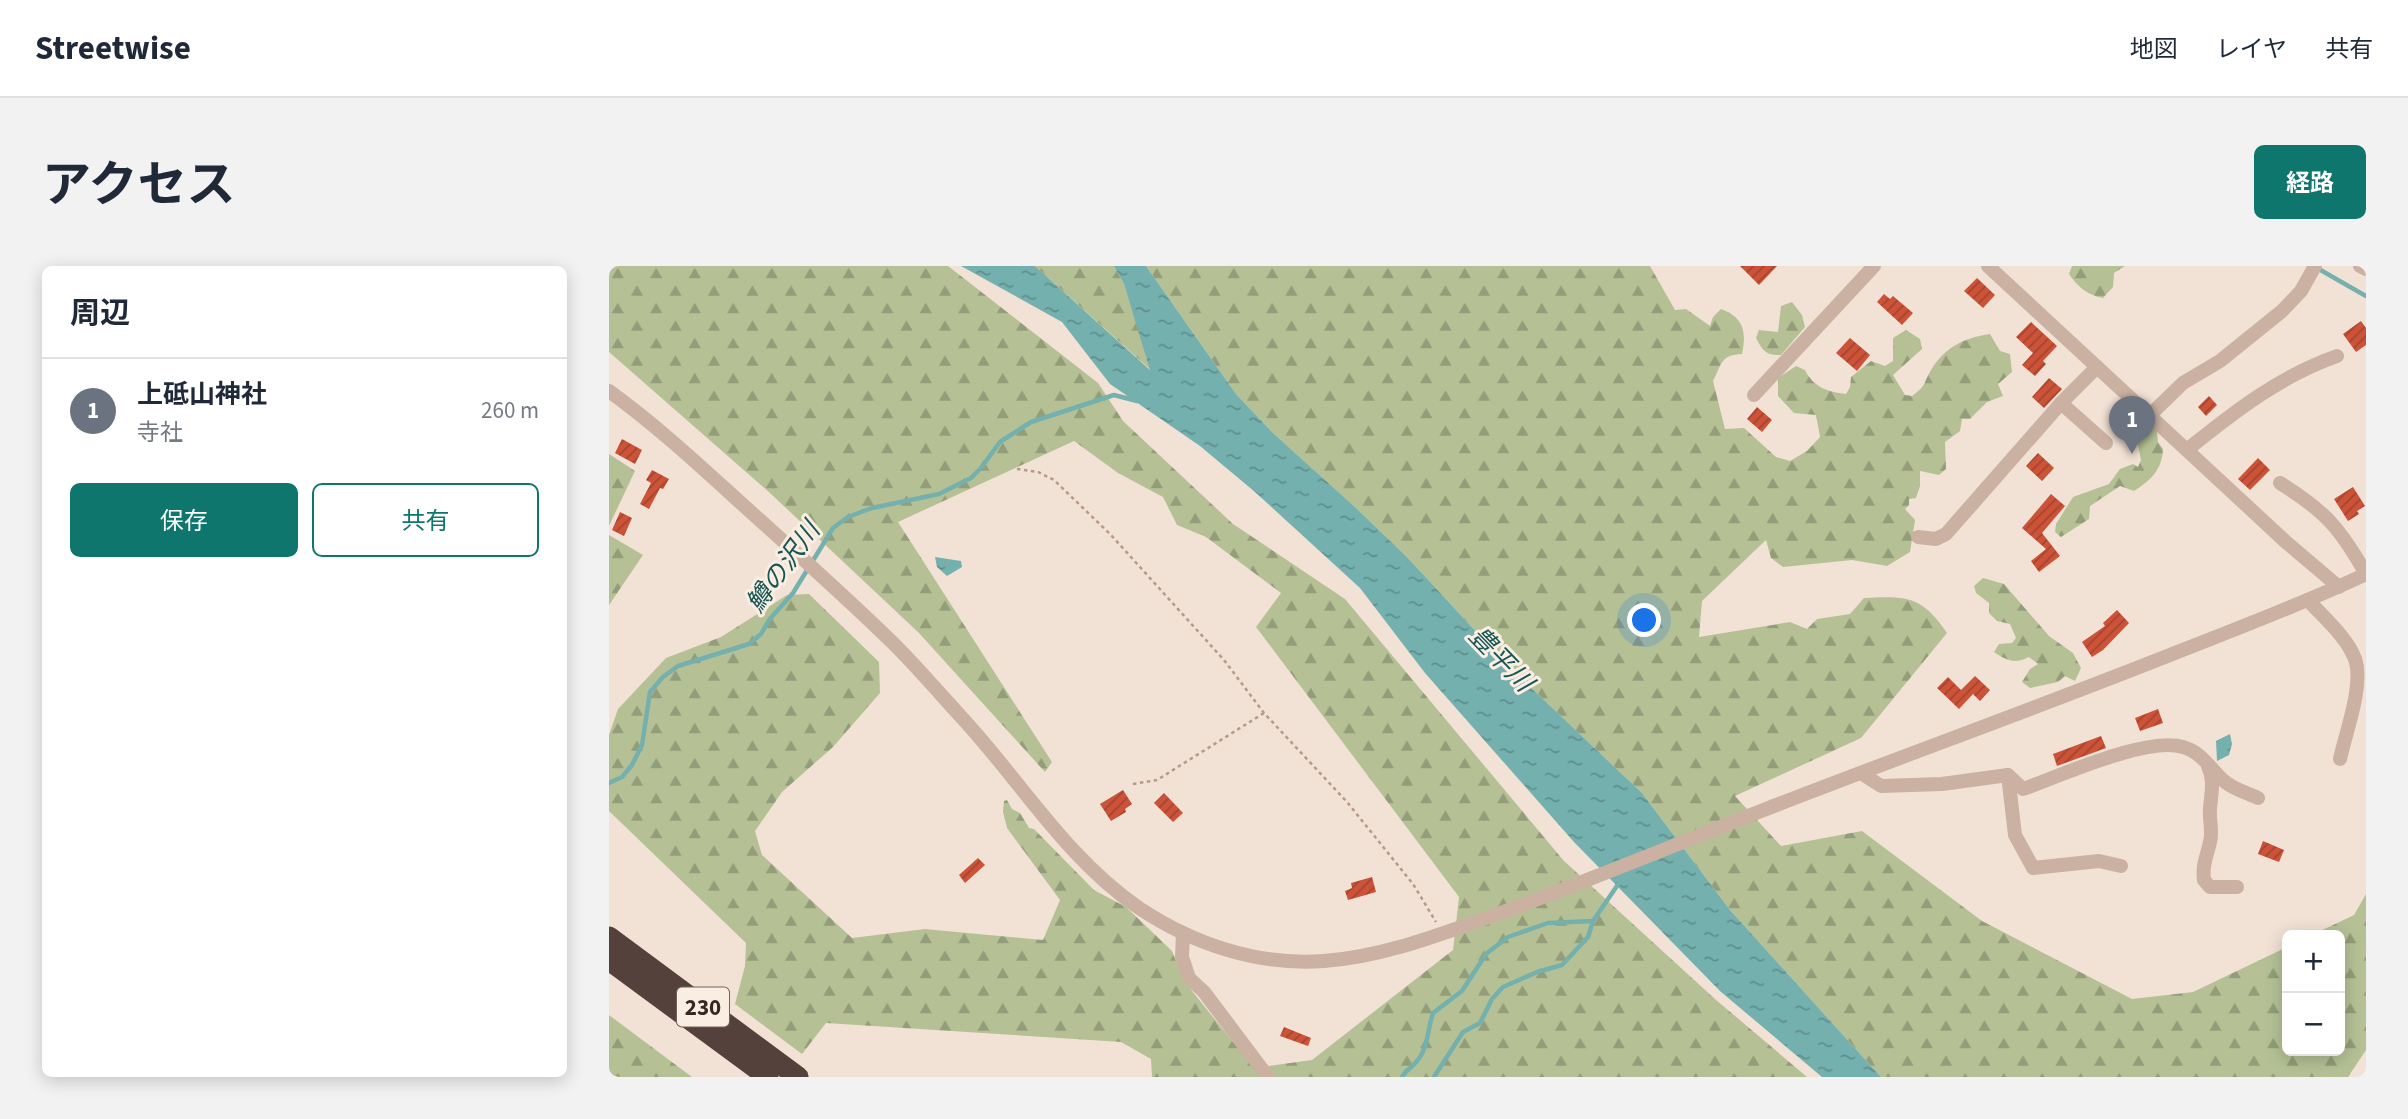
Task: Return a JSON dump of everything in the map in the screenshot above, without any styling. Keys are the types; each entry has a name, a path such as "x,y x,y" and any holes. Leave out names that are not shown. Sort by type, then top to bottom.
{"highway":[{"name":"230","path":"609,937 798,1077"},
{"name":"230","path":"609,960 768,1077"}],"street":[{"path":"1754,395 1874,266"},
{"path":"1989,266 2339,587"},
{"path":"2360,266 2366,269"},
{"path":"2151,414 2183,383 2220,361 2282,311 2301,290 2312,270"},
{"path":"2188,449 2277,384 2308,366 2337,356"},
{"path":"1918,537 1935,539 1946,534 2061,403 2097,367"},
{"path":"609,391 636,411 784,542 897,647 971,728 1087,865 1136,906 1183,933 1224,949 1277,960 1302,962 1355,958 1443,933 1554,893 2128,672 2366,574 2350,545 2329,518 2280,483"},
{"path":"2061,403 2106,443"},
{"path":"2308,600 2354,657 2359,676 2340,759"},
{"path":"2008,775 2023,789 2134,750 2168,745 2184,747 2207,762 2224,781 2258,798"},
{"path":"2207,762 2213,778 2210,811 2212,828 2204,858 2204,880 2210,887 2237,887"},
{"path":"1861,774 1881,786 1942,784 2008,775"},
{"path":"2008,775 2015,835 2033,868 2099,861 2121,866"},
{"path":"1183,933 1182,957 1189,978 1211,1002 1268,1077"}],"path":[{"path":"1017,469 1038,472 1054,480 1111,535 1224,660 1264,713 1347,802 1413,884 1443,933"},
{"path":"1133,783 1157,780 1264,713"}],"green space":[{"path":"609,266 948,266 1098,383 1123,421 1233,524 1345,599 1564,861 1715,999 1807,1077 1152,1077 1151,1059 1121,1042 826,1023 802,1054 735,1004 745,966 746,943 609,811 609,735 618,709 666,658 721,637 787,595 809,594 879,662 880,693 833,747 782,792 755,831 762,855 852,938 925,929 1043,940 1060,900 1007,828 1003,812 1004,801 1007,800 1012,809 1020,813 1029,828 1034,829 1094,890 1126,907 1172,951 1184,981 1254,1068 1312,1060 1453,950 1459,897 1256,627 1281,593 1206,537 1177,525 1163,497 1118,473 1074,441 898,522 1052,762 1045,772 919,633 770,493 609,352"},
{"path":"1035,266 1114,266 1124,284 1152,371"},
{"path":"1146,266 1650,266 1675,310 1686,309 1710,326 1713,317 1721,309 1739,321 1744,338 1742,354 1726,358 1713,381 1725,429 1744,428 1776,457 1790,461 1807,451 1820,437 1816,415 1794,413 1778,396 1778,378 1796,366 1805,370 1812,381 1822,388 1846,394 1851,377 1871,361 1885,366 1893,361 1893,338 1906,330 1920,339 1922,349 1893,375 1905,395 1912,396 1923,386 1942,355 1964,341 1990,334 2000,351 2010,354 2012,372 1998,384 2003,396 1987,402 1970,419 1962,419 1960,431 1945,442 1946,469 1939,475 1920,471 1920,486 1916,498 1909,499 1909,505 1905,509 1915,520 1910,552 1887,566 1852,560 1783,567 1771,558 1766,540 1702,601 1699,637 1790,622 1807,629 1817,619 1850,614 1864,598 1879,597 1903,598 1921,605 1947,633 1861,738 1735,796 1781,846 1862,831 1982,921 2132,999 2193,992 2282,949 2282,1056 2345,1056 2345,930 2322,930 2354,915 2366,894 2366,1050 2348,1077 1881,1077 1730,910 1642,793 1504,662 1408,558 1273,433 1236,394"},
{"path":"2072,266 2125,266 2114,273 2113,287 2103,298 2088,293 2076,283 2069,274"},
{"path":"1792,302 1802,315 1805,327 1781,355 1772,355 1763,349 1756,338 1759,330 1778,332 1781,306"},
{"path":"2131,412 2141,412 2157,431 2158,442 2163,449 2158,469 2134,491 2120,486 2090,506 2089,519 2061,537 2055,532 2056,524 2073,497 2109,484 2120,469 2133,464 2138,467 2141,460 2138,445 2118,431"},
{"path":"609,454 635,471 609,526"},
{"path":"609,535 643,555 609,605"},
{"path":"1983,578 2004,584 2049,636 2073,653 2081,668 2075,681 2065,676 2058,682 2030,688 2022,682 2030,669 2038,664 2029,657 2011,660 1994,652 1999,644 2012,643 2016,638 2010,624 1997,621 1989,613 1989,603 1976,593 1974,586"},
{"path":"609,1015 692,1077 609,1077"}],"water":[{"name":"豊平川","path":"961,266 1035,266 1150,370 1124,284 1114,266 1146,266 1236,394 1273,433 1408,558 1504,662 1642,793 1730,910 1881,1077 1822,1077 1720,991 1574,842 1425,673 1360,588 1255,492 1200,446 1110,384 1062,322"},
{"path":"935,557 961,561 962,567 947,576 937,567"},
{"path":"2230,734 2232,744 2229,755 2217,761 2216,741"}],"building":[{"path":"1740,266 1777,266 1759,285"},
{"path":"1977,278 1995,295 1983,308 1964,291"},
{"path":"1884,294 1890,299 1893,296 1913,313 1902,325 1877,302"},
{"path":"2361,321 2366,328 2366,345 2356,352 2343,334"},
{"path":"2031,322 2057,346 2043,361 2046,364 2035,376 2022,365 2033,353 2016,337"},
{"path":"1850,338 1870,355 1857,371 1836,353"},
{"path":"2049,378 2062,389 2044,408 2032,397"},
{"path":"2209,396 2217,405 2206,416 2198,407"},
{"path":"1757,407 1772,420 1762,432 1747,419"},
{"path":"622,439 642,450 635,464 615,453"},
{"path":"2038,453 2054,468 2042,481 2026,466"},
{"path":"2258,458 2270,470 2250,490 2238,479"},
{"path":"652,470 669,479 663,489 660,488 649,509 640,504 651,483 646,480"},
{"path":"2353,487 2365,506 2348,521 2334,499"},
{"path":"2051,494 2065,506 2042,533 2060,556 2039,572 2031,561 2046,549 2022,528"},
{"path":"620,512 632,518 624,536 612,530"},
{"path":"2117,610 2129,623 2103,650 2092,657 2082,642 2105,626 2103,623"},
{"path":"1975,676 1990,690 1980,701 1973,694 1959,709 1937,688 1948,677 1961,690"},
{"path":"2158,709 2163,723 2140,731 2135,718"},
{"path":"2101,736 2106,748 2057,766 2053,754"},
{"path":"1123,790 1132,804 1125,809 1126,812 1111,821 1100,804"},
{"path":"1164,793 1183,813 1173,822 1154,803"},
{"path":"2263,841 2284,850 2279,862 2258,854"},
{"path":"978,858 985,865 965,883 959,875"},
{"path":"1372,877 1376,892 1348,900 1345,891 1352,888 1351,883"},
{"path":"1284,1027 1311,1038 1308,1046 1280,1036"}],"waterway":[{"path":"2317,268 2366,296"},
{"name":"鱒の沢川","path":"609,783 622,777 632,765 642,745 650,692 663,677 678,666 749,644 761,634 769,620 793,593 833,528 848,517 872,508 939,494 971,478 1000,442 1031,422 1114,395 1137,401"},
{"path":"1434,1077 1463,1032 1480,1023 1492,999 1503,987 1537,972 1562,965 1588,937 1593,921 1619,883"},
{"path":"1402,1077 1421,1056 1433,1013 1462,991 1486,954 1508,937 1548,923 1593,921"}],"place":[{"name":"上砥山神社","path":"2132,454"}]}
